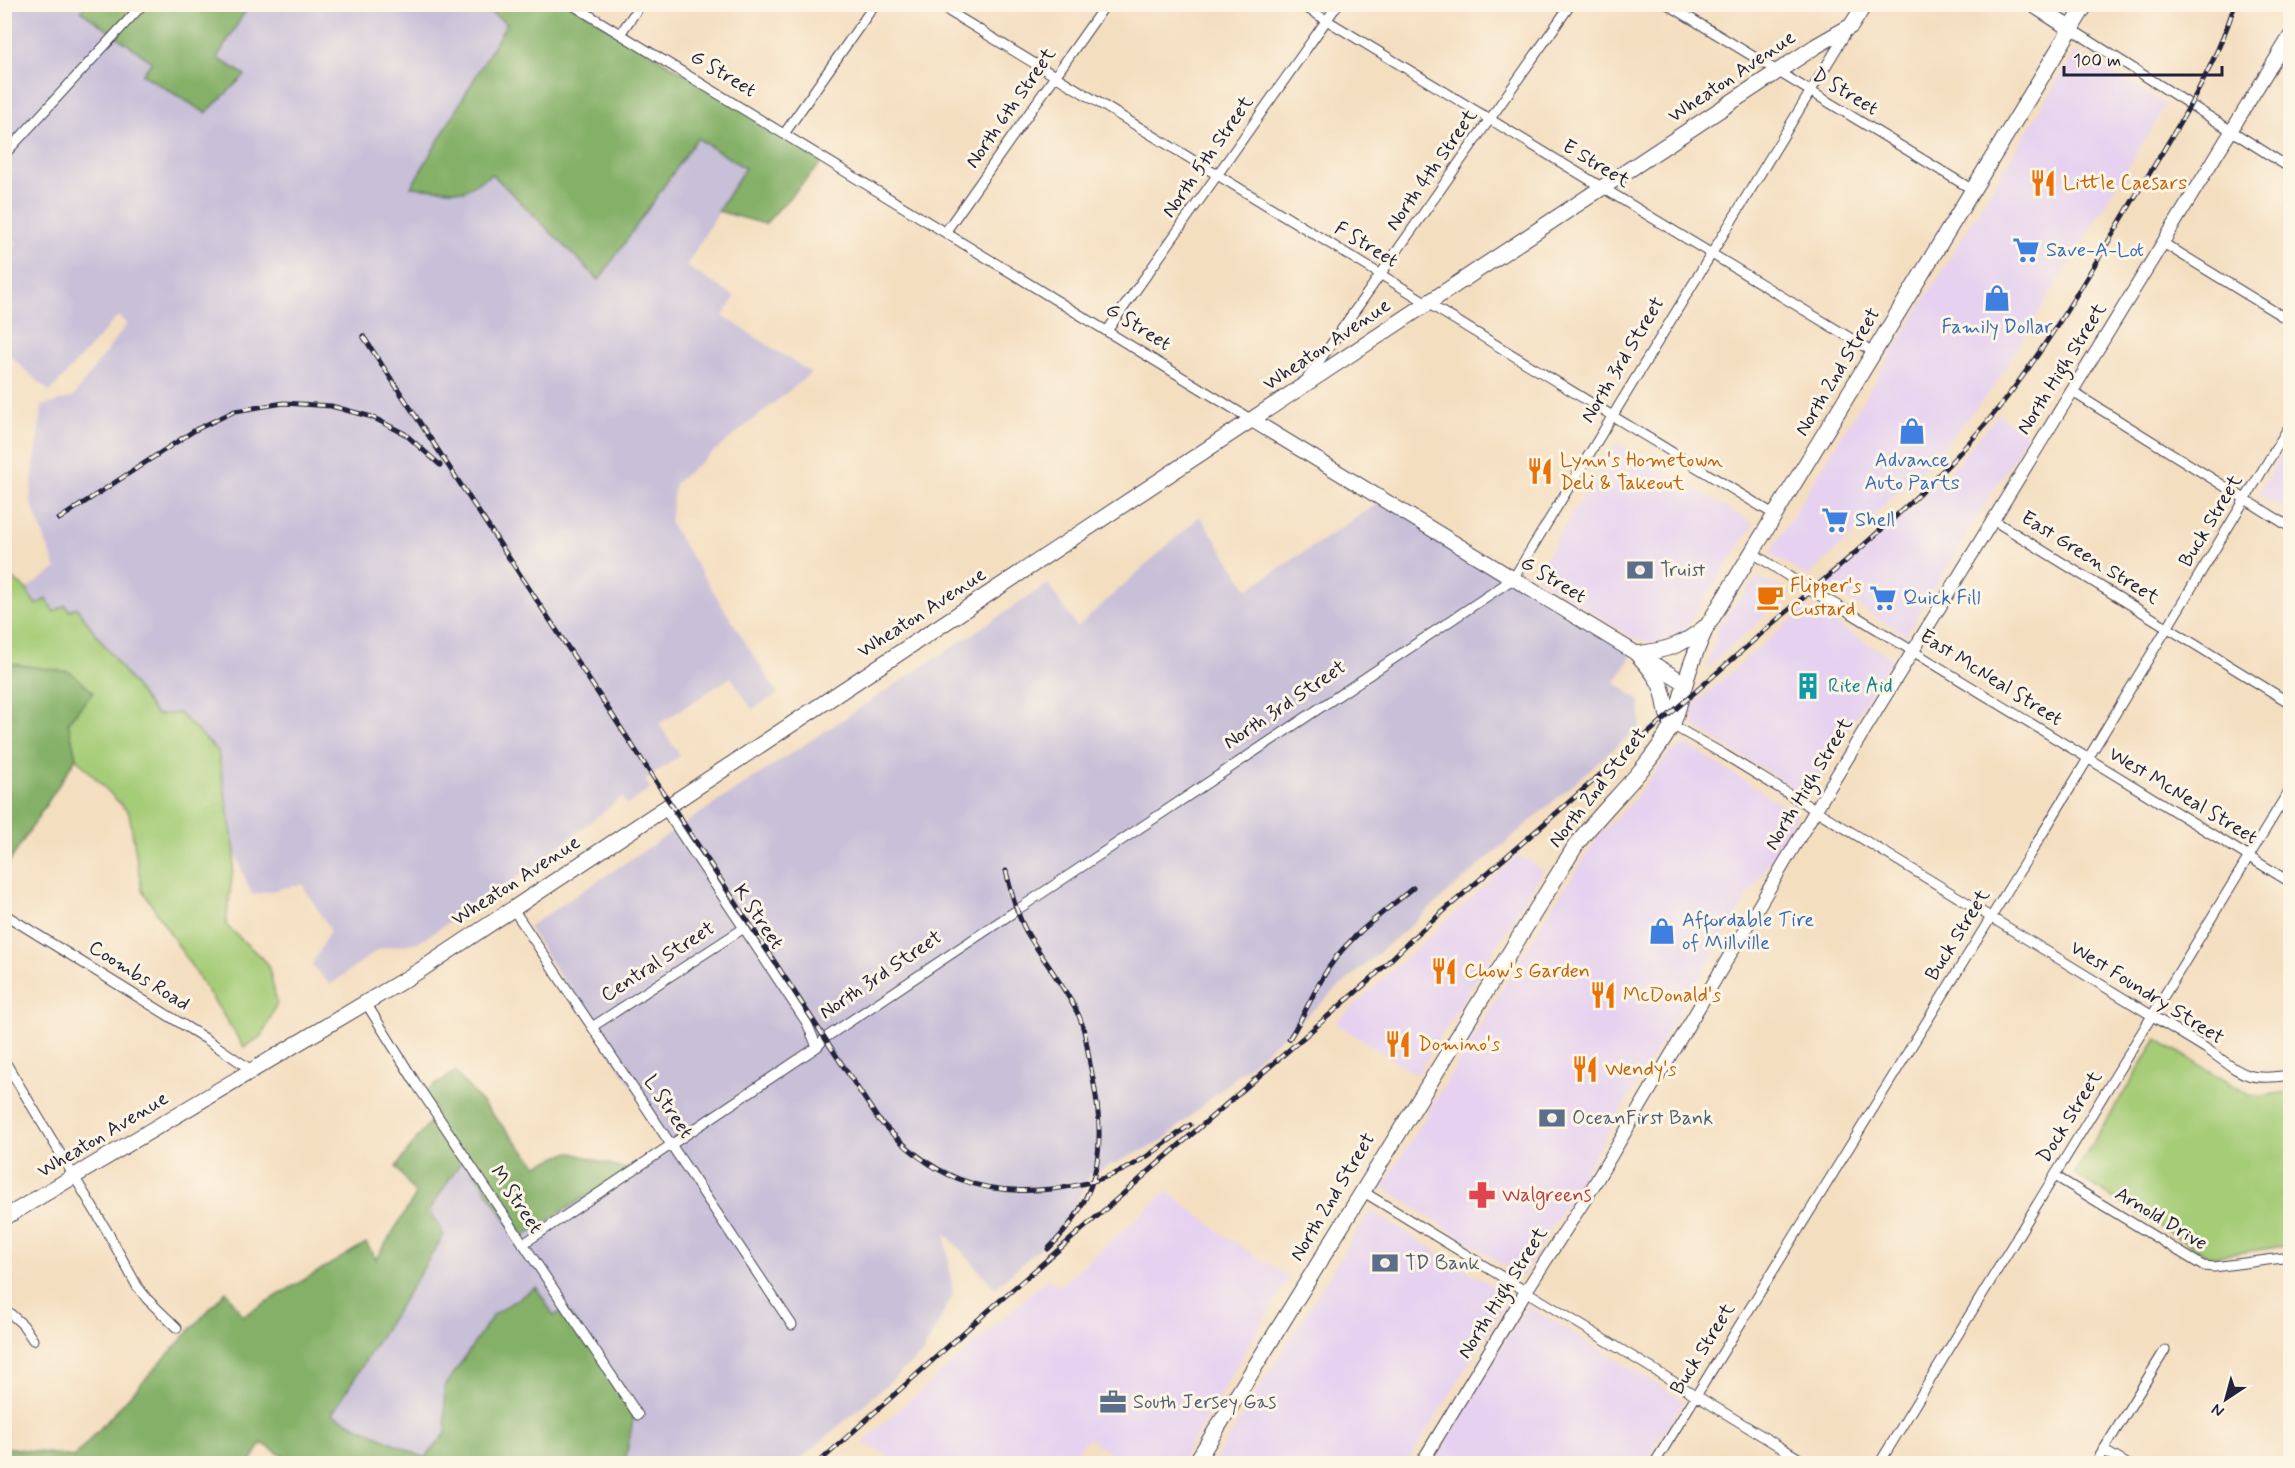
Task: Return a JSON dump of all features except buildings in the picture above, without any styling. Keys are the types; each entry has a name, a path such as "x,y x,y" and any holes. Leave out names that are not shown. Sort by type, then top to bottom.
{"main road":[{"name":"North 3rd Street","path":"1851,26 1865,4"},
{"path":"2032,4 2071,29"},
{"name":"North 2nd Street","path":"1195,1464 1576,844 1639,773 1672,725 1680,706 1685,683 1709,624 2086,4"},
{"name":"Wheaton Avenue","path":"4,1218 366,1003 513,909 1816,46 1851,26"},
{"name":"G Street","path":"1252,420 1685,683"},
{"path":"1637,654 1674,648 1689,640 1709,624"},
{"path":"1637,654 1654,673 1662,688 1667,717 1672,725"}],"street":[{"path":"4,155 142,4"},
{"name":"G Street","path":"571,4 1252,420"},
{"path":"620,34 641,4"},
{"path":"784,134 875,4"},
{"name":"F Street","path":"937,4 1775,515"},
{"name":"North 6th Street","path":"946,231 1106,4"},
{"name":"E Street","path":"1300,4 1875,352"},
{"name":"North 5th Street","path":"1107,331 1338,4"},
{"name":"North 4th Street","path":"1302,386 1571,4"},
{"name":"D Street","path":"1667,4 1973,190"},
{"name":"North 3rd Street","path":"523,1244 818,1047 825,1038 1513,579 1851,26"},
{"path":"2071,29 2290,168"},
{"name":"North High Street","path":"1421,1464 1526,1291 1588,1195 1815,811 2290,35"},
{"path":"2163,243 2290,321"},
{"path":"2072,391 2290,527"},
{"name":"Buck Street","path":"1654,1464 2290,424"},
{"name":"East Green Street","path":"1993,520 2290,703"},
{"name":"East McNeal Street","path":"1753,553 1811,591 2087,759"},
{"name":"West Foundry Street","path":"1672,725 2153,1017 2244,1075 2260,1079 2290,1075"},
{"name":"West McNeal Street","path":"2087,759 2290,882"},
{"name":"Dock Street","path":"1879,1464 2290,789"},
{"name":"K Street","path":"664,808 807,1023 818,1047"},
{"name":"L Street","path":"513,909 792,1325"},
{"name":"Coombs Road","path":"4,914 206,1039 253,1071"},
{"name":"Central Street","path":"592,1027 744,928"},
{"name":"M Street","path":"366,1003 415,1082 638,1415"},
{"path":"4,1060 107,1231 137,1286 177,1328"},
{"name":"Arnold Drive","path":"2055,1176 2203,1266 2214,1267 2290,1259"},
{"path":"1362,1191 1808,1464"},
{"path":"4,1308 23,1325 33,1340"},
{"path":"2095,1464 2165,1350"},
{"path":"2103,1450 2127,1464"}],"shaded area":[{"path":"5,5 86,5 82,12 153,62 143,73 245,76 217,58 249,5 478,5 507,23 411,187 464,191 492,174 599,280 697,138 745,168 686,266 735,297 723,316 811,373 675,483 670,523 778,694 752,709 731,677 659,724 680,756 645,780 651,789 627,805 622,797 533,867 419,942 379,949 330,985 312,965 330,930 302,884 252,895 235,853 218,750 156,715 76,607 69,611 54,612 36,605 26,589 56,569 30,500 42,406 73,397 127,324 118,316 50,392 5,351 5,257 17,243 5,233"},
{"path":"2076,51 2166,105 1993,388 1927,466 1807,577 1770,553"},
{"path":"1998,414 2027,435 1906,635 1824,585 1909,511 1960,460"},
{"path":"2290,441 2290,514 2258,494"},
{"path":"1617,442 1754,524 1682,634 1653,643 1633,638 1534,576"},
{"path":"1383,500 1634,652 1615,683 1640,700 1640,726 1161,1142 1091,1174 1065,1225 995,1288 945,1233 953,1294 923,1353 796,1463 625,1463 635,1408 566,1309 444,1388 446,1433 425,1458 332,1414 444,1235 429,1211 464,1156 519,1239 669,1144 528,927 1048,584 1077,627 1200,516 1248,589"},
{"path":"1758,577 1790,593 1706,669 1719,624"},
{"path":"1806,607 1892,658 1807,796 1696,728 1691,707"},
{"path":"1687,745 1797,814 1522,1277 1383,1187 1550,910 1600,834 1634,800 1669,753"},
{"path":"1518,855 1543,870 1417,1075 1335,1023"},
{"path":"1167,1191 1225,1236 1289,1277 1180,1463 1123,1463 1088,1438 1069,1463 900,1463 863,1442 1048,1278 1058,1287"},
{"path":"1370,1210 1510,1297 1407,1463 1213,1463"},
{"path":"1527,1305 1684,1401 1645,1463 1434,1463"}],"green space":[{"path":"86,4 249,5 217,58 245,75 206,113 142,74 152,62 81,11"},
{"path":"478,5 572,5 825,159 765,224 718,211 745,168 697,138 599,280 492,174 464,191 411,187 507,23"},
{"path":"4,572 26,589 36,605 46,599 54,612 65,605 69,611 76,607 156,715 179,713 218,751 235,853 226,925 268,964 277,1003 262,1036 244,1047 142,890 129,813 76,758 68,722 93,692 70,672 5,663"},
{"path":"5,663 70,672 93,692 68,722 76,758 5,869"},
{"path":"2157,1039 2249,1095 2260,1096 2290,1092 2290,1245 2210,1257 2074,1174"},
{"path":"455,1072 537,1165 570,1152 628,1170 519,1239 464,1157 429,1211 444,1235 332,1414 425,1458 446,1433 444,1388 494,1314 536,1287 554,1316 566,1309 635,1408 625,1463 294,1463 262,1443 250,1463 17,1464 4,1447 74,1457 226,1291 243,1316 366,1243 376,1259 416,1195 396,1167 436,1113 423,1093"}],"railway":[{"path":"817,1464 973,1324 1372,978 1415,936 1850,557 1935,478 2008,396 2063,316 2202,83 2235,4"},
{"path":"363,336 878,1119 896,1137 925,1161 959,1179 1003,1189 1052,1189 1100,1179 1122,1171 1190,1125"},
{"path":"59,519 195,430 235,411 284,403 331,406 372,417 405,434 440,465"},
{"path":"1006,871 1026,931 1067,994 1081,1022 1098,1116 1097,1163 1091,1185 1081,1207 1067,1228 1048,1249"},
{"path":"1289,1039 1320,982 1340,953 1370,923 1413,888"}],"place":[{"name":"Little Caesars","path":"2043,183"},
{"name":"Save-A-Lot","path":"2026,250"},
{"name":"Family Dollar","path":"1997,298"},
{"name":"Advance Auto Parts","path":"1912,431"},
{"name":"Lynn's Hometown Deli & Takeout","path":"1540,471"},
{"name":"Shell","path":"1835,520"},
{"name":"Truist","path":"1640,570"},
{"name":"Flipper's Custard","path":"1770,597"},
{"name":"Quick Fill","path":"1883,598"},
{"name":"Rite Aid","path":"1808,686"},
{"name":"Affordable Tire of Millville","path":"1662,931"},
{"name":"Chow's Garden","path":"1444,971"},
{"name":"McDonald's","path":"1603,995"},
{"name":"Domino's","path":"1398,1044"},
{"name":"Wendy's","path":"1585,1069"},
{"name":"OceanFirst Bank","path":"1552,1118"},
{"name":"Walgreens","path":"1482,1195"},
{"name":"TD Bank","path":"1385,1263"},
{"name":"South Jersey Gas","path":"1113,1402"}]}
